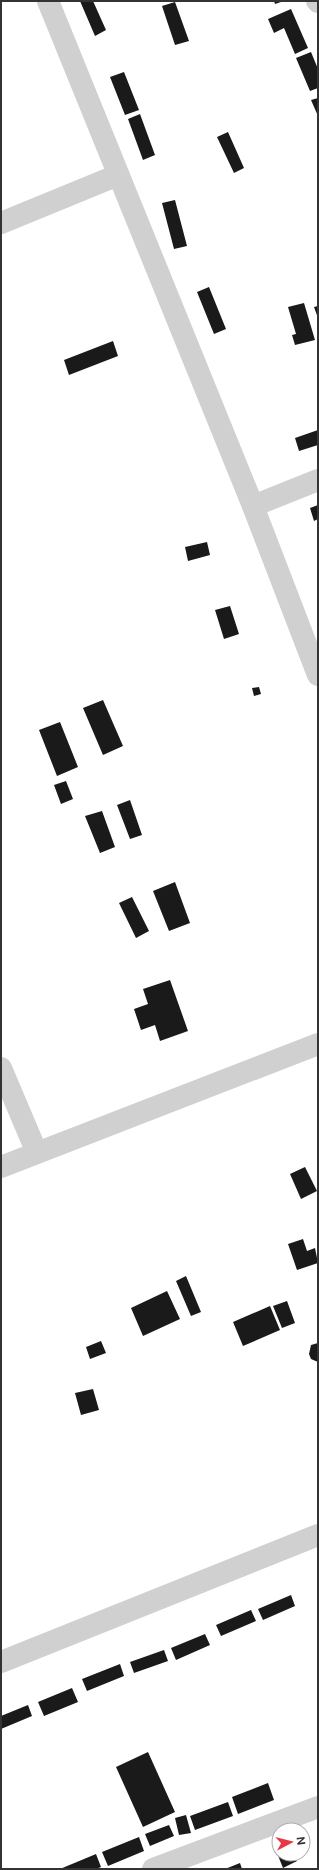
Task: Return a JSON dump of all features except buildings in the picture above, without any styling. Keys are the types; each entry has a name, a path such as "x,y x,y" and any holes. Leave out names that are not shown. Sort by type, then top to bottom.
{"street":[{"path":"48,1 253,506 318,675"},
{"path":"1,223 118,175"},
{"path":"253,506 318,480"},
{"path":"1,1167 318,1044"},
{"path":"1,1068 37,1152"},
{"path":"1,1662 318,1535"},
{"path":"153,1869 318,1807"}]}
